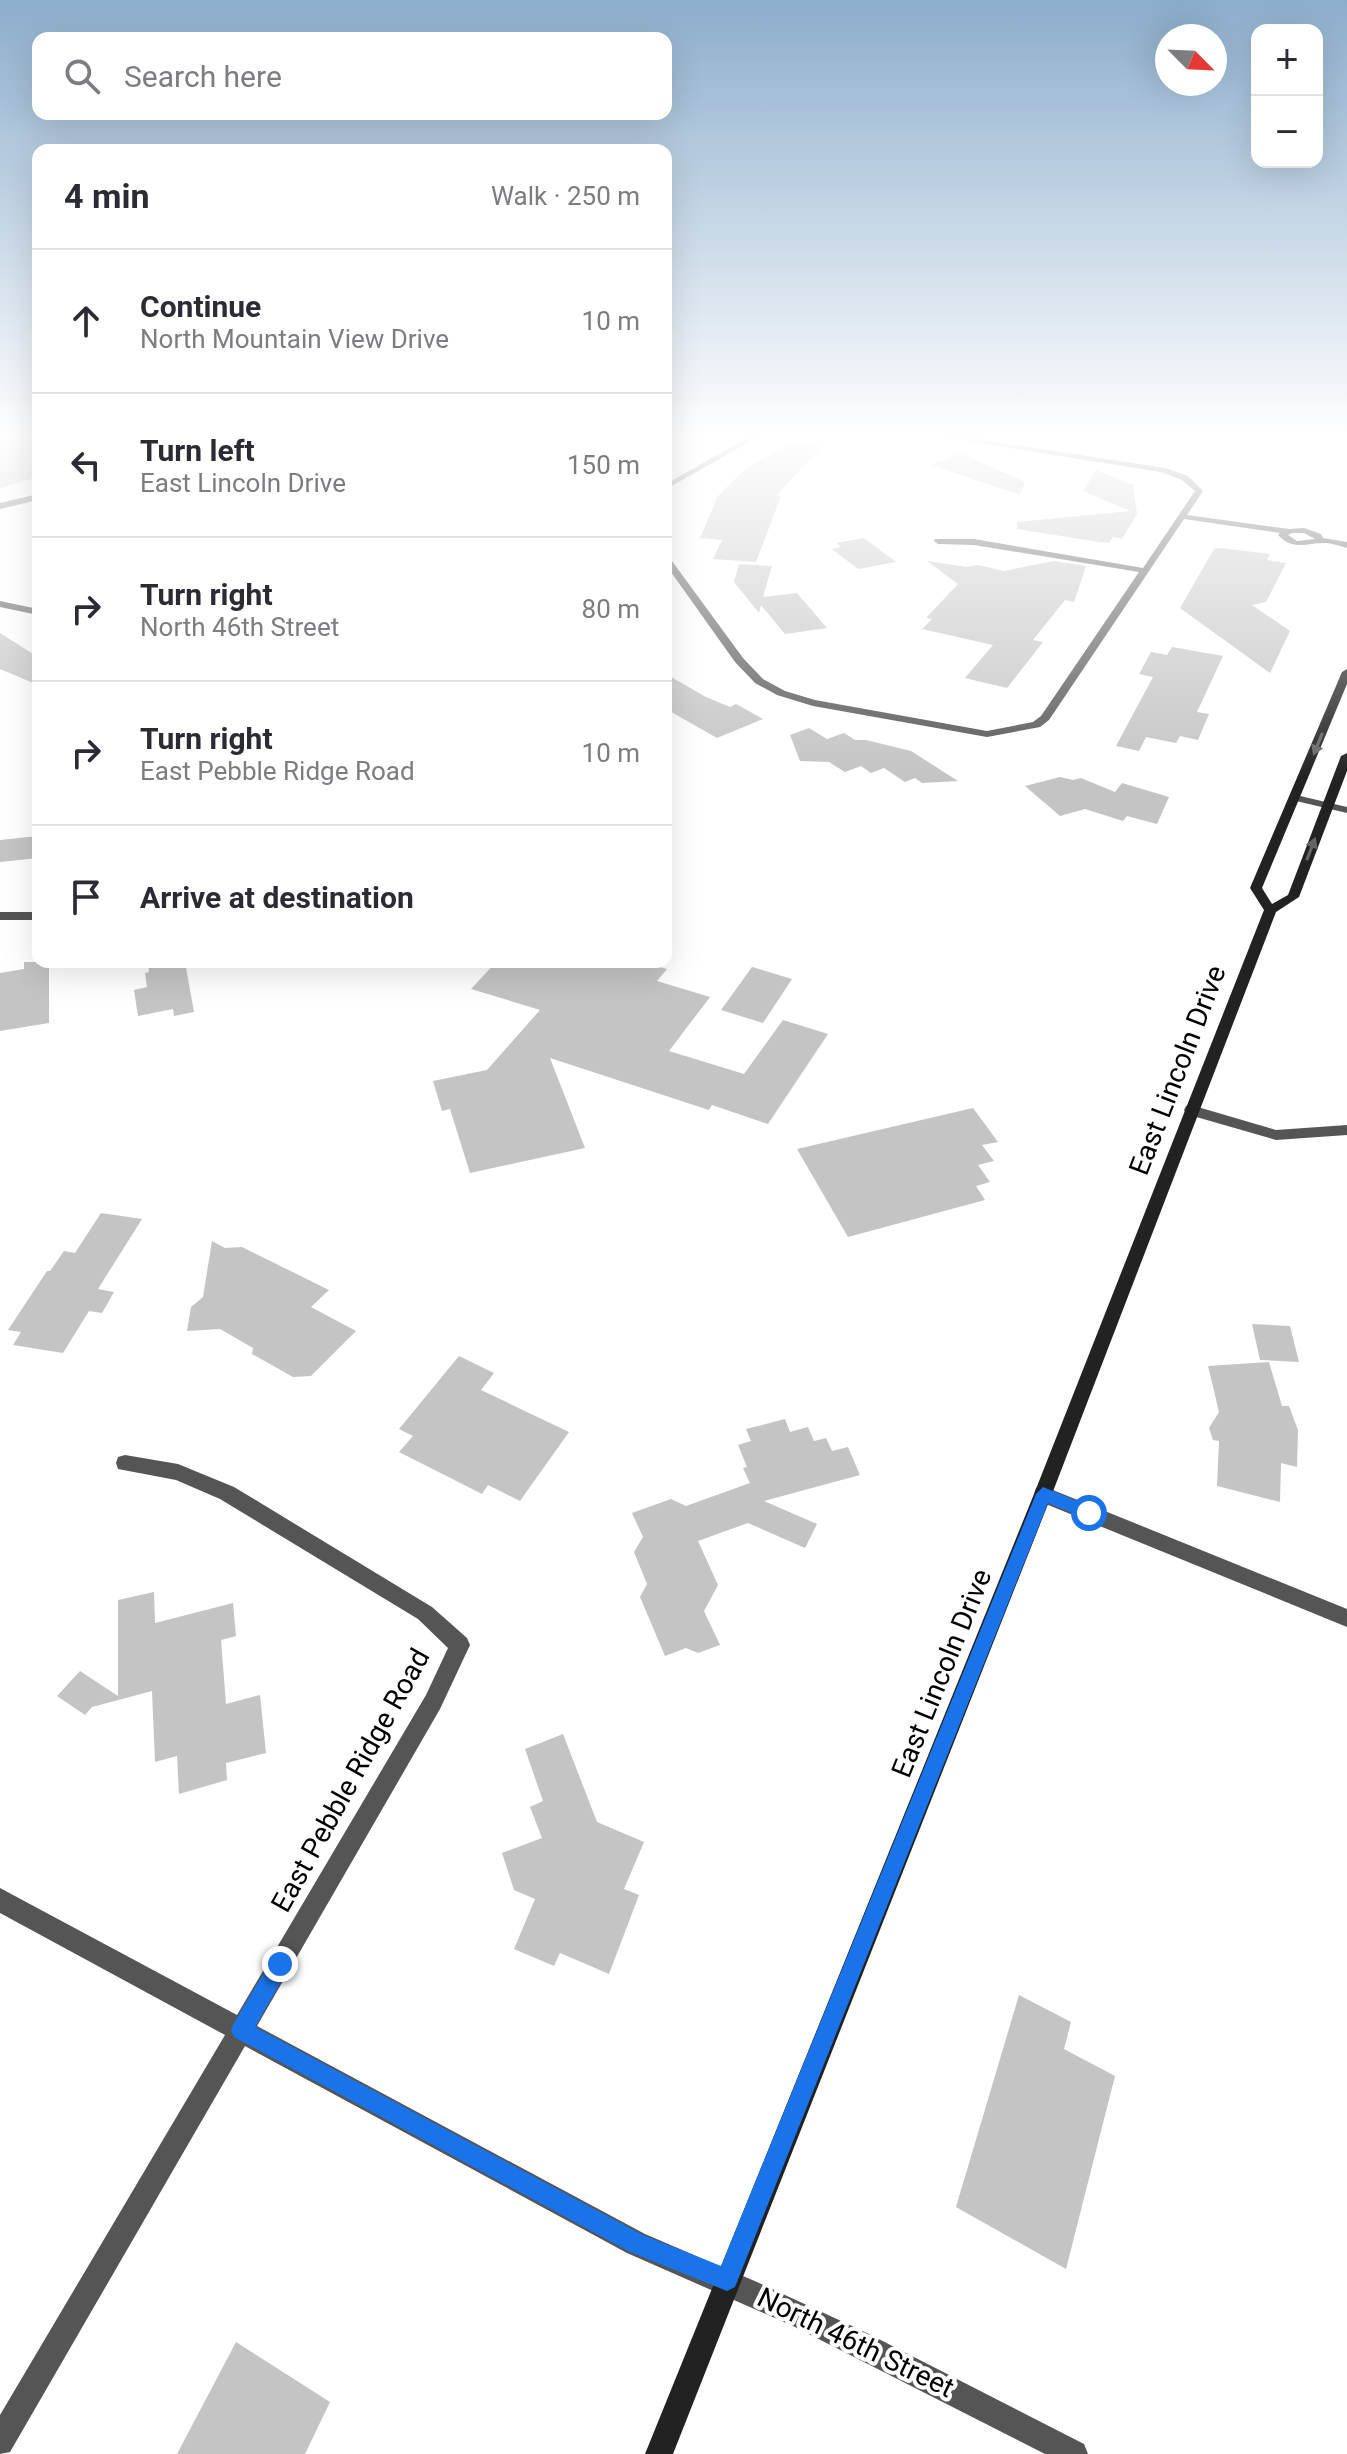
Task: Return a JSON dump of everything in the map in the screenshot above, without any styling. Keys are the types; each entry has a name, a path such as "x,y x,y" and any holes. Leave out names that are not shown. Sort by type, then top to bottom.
{"main road":[{"path":"1270,910 1256,888 1347,672"},
{"name":"East Lincoln Drive","path":"659,2454 1043,1494 1270,910 1293,897 1347,756"}],"street":[{"path":"1013,549 1147,571"},
{"path":"672,567 739,660 759,681 781,693 813,703 987,734 1036,725 1045,718 1163,549"},
{"path":"0,604 32,611"},
{"path":"1296,798 1347,810"},
{"path":"0,916 32,916"},
{"path":"1191,1110 1276,1135 1347,1130"},
{"name":"East Pebble Ridge Road","path":"0,2442 433,1702 460,1645 425,1613 227,1493 178,1472 125,1463"},
{"path":"1043,1494 1347,1618"},
{"name":"North 46th Street","path":"0,1900 636,2244 727,2280 904,2364 1074,2454"}],"building":[{"path":"718,549 761,549 756,562 713,559"},
{"path":"832,549 878,549 896,562 858,569"},
{"path":"1214,549 1270,554 1267,560 1286,563 1266,602 1252,605 1290,631 1270,673 1180,608"},
{"path":"927,561 967,567 978,565 1004,571 1054,561 1086,566 1074,602 1065,600 1033,640 1043,642 1007,688 965,678 993,645 922,629 932,619 926,618 958,584"},
{"path":"739,564 772,566 763,597 797,593 827,628 785,634 761,605 759,613 734,582"},
{"path":"0,633 32,653 32,682 0,669"},
{"path":"1172,647 1223,656 1197,712 1209,714 1198,740 1180,736 1176,743 1146,737 1139,751 1116,746 1153,677 1139,674 1151,652 1167,655"},
{"path":"672,677 706,697 730,707 736,704 763,719 717,738 672,712"},
{"path":"809,728 827,739 844,733 855,740 911,751 958,781 922,783 915,778 905,782 884,768 871,773 861,766 845,772 829,762 800,761 790,735"},
{"path":"1060,777 1081,778 1115,792 1122,783 1169,797 1157,824 1127,816 1123,821 1085,809 1060,816 1025,786"},
{"path":"32,837 32,859 0,862 0,840"},
{"path":"24,962 32,962 32,968 49,968 49,1023 0,1031 0,973 24,969"},
{"path":"752,967 792,979 763,1023 721,1010"},
{"path":"149,968 186,968 194,1012 174,1016 173,1009 138,1016 134,990 147,987 145,973 149,972"},
{"path":"490,968 667,969 657,981 710,997 669,1051 744,1074 783,1020 828,1034 768,1124 712,1105 709,1110 550,1058 585,1148 470,1173 450,1109 442,1111 433,1081 487,1070 540,1010 471,989"},
{"path":"973,1108 998,1142 982,1145 994,1161 978,1165 990,1182 976,1186 985,1200 848,1237 797,1149"},
{"path":"101,1213 142,1219 98,1289 114,1292 102,1313 89,1311 63,1353 13,1345 21,1332 8,1330 47,1271 64,1251 75,1253"},
{"path":"212,1241 225,1248 242,1247 329,1290 311,1307 356,1331 311,1376 293,1377 252,1354 253,1348 220,1329 187,1331 191,1307 203,1297"},
{"path":"1252,1324 1290,1326 1299,1362 1260,1360"},
{"path":"459,1356 494,1373 481,1390 569,1432 520,1501 488,1485 482,1494 399,1452 413,1436 399,1429"},
{"path":"1269,1362 1282,1406 1289,1406 1298,1430 1297,1467 1281,1463 1280,1502 1217,1486 1219,1441 1213,1440 1209,1428 1219,1412 1208,1366"},
{"path":"785,1419 790,1432 808,1427 814,1441 826,1438 832,1451 848,1447 860,1475 764,1501 817,1524 805,1548 748,1523 698,1541 718,1585 704,1611 720,1645 698,1653 686,1648 665,1656 640,1597 647,1584 634,1552 643,1537 632,1513 671,1499 686,1506 750,1483 738,1445 751,1441 746,1429"},
{"path":"154,1592 155,1623 233,1603 236,1636 221,1640 226,1704 260,1695 266,1753 226,1763 227,1780 179,1794 177,1756 155,1762 152,1691 92,1707 85,1715 57,1696 80,1671 118,1696 118,1600"},
{"path":"563,1734 597,1822 644,1842 624,1889 639,1895 609,1974 560,1953 554,1966 514,1949 535,1899 514,1890 502,1853 542,1838 530,1807 543,1801 525,1749"},
{"path":"1019,1995 1071,2022 1064,2049 1115,2076 1066,2269 956,2207"},
{"path":"236,2342 330,2402 305,2454 177,2454"}],"route":[{"path":"280,1964 241,2030 636,2244 727,2280 1043,1494 1089,1513"}]}
